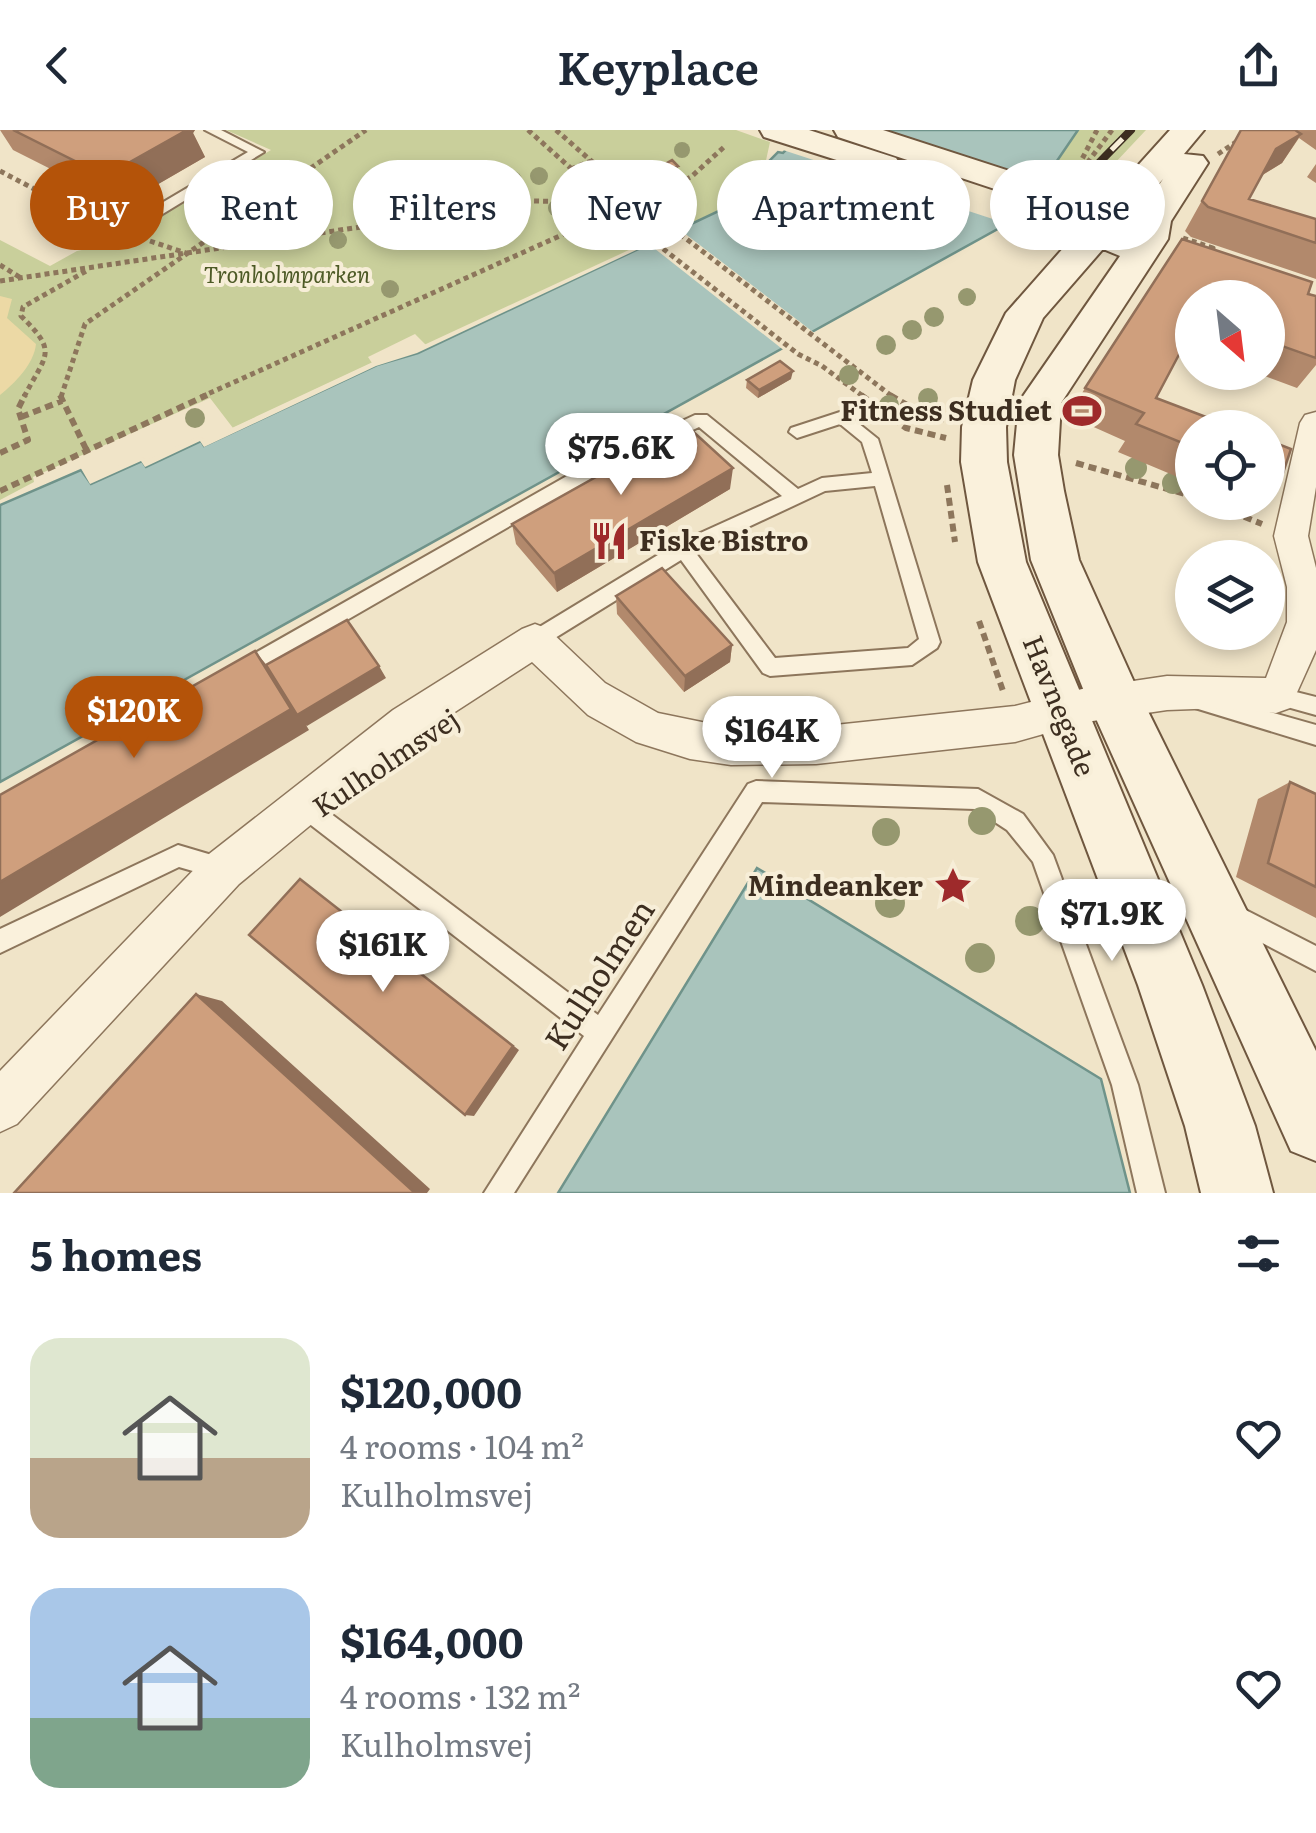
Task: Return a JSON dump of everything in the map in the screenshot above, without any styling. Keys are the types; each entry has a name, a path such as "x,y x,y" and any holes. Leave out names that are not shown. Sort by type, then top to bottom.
{"main road":[{"path":"850,130 990,184"},
{"path":"1165,180 1204,131"},
{"path":"786,133 990,188"},
{"name":"Havnegade","path":"1096,250 1039,295 1013,334 970,434 987,486 1002,562 1113,701 1170,984 1220,1126 1237,1193"},
{"name":"Havnegade","path":"1143,250 1040,402 1036,456 1055,560 1113,701 1316,1126"}],"street":[{"path":"534,640 581,687 616,712 674,736 726,746 842,742 1015,724 1113,701 1228,689 1276,696 1307,620 1306,592 1292,552 1291,536 1295,503 1314,442"},
{"name":"Kulholmsvej","path":"0,1107 224,869 307,809 459,718 534,640"}],"lane":[{"path":"164,208 258,152 211,130"},
{"path":"683,549 770,667 912,656 930,642 870,439 842,417 798,432"},
{"path":"224,680 587,473 701,419 796,498"},
{"path":"534,640 683,549 822,485 882,478"},
{"path":"1276,696 1316,706"},
{"path":"1113,701 1316,736"},
{"name":"Kulholmen","path":"498,1193 756,791 978,798 1014,822 1042,856 1125,1085 1151,1193"},
{"path":"307,809 601,1033"},
{"path":"0,941 178,856 224,869"},
{"path":"1212,904 1316,959"}],"path":[{"path":"86,449 62,401 62,386 85,324 366,130"},
{"path":"528,130 562,160"},
{"path":"556,130 590,160"},
{"path":"1082,160 1097,130"},
{"path":"1090,160 1112,130"},
{"path":"697,172 724,147"},
{"path":"0,171 30,186"},
{"path":"0,282 551,201"},
{"path":"1131,222 1213,248 1208,257 1199,254 1202,249 1131,222"},
{"path":"0,488 551,240"},
{"path":"697,248 909,409 970,434"},
{"path":"665,250 798,354 822,366 906,428 970,434"},
{"path":"0,266 22,278"},
{"path":"0,453 28,440 20,403 47,352 45,339 21,316 23,308 92,268"},
{"path":"20,417 62,401"},
{"path":"1067,461 1175,491"},
{"path":"1252,520 1291,536"}],"green space":[{"name":"Tronholmparken","path":"226,130 736,130 770,142 766,160 717,160 717,212 697,221 697,160 551,160 551,250 634,250 426,345 415,334 368,357 372,363 233,428 210,398 33,477 34,482 0,500 0,240 50,266 82,250 164,250 164,215 184,203 184,250 333,250 333,160 254,160 271,150"},
{"path":"1078,130 1146,130 1118,160 1058,160"}],"sand":[{"path":"0,296 12,299 7,318 36,344 28,366 0,395"}],"water":[{"path":"806,130 1078,130 1058,160 990,160 990,233 970,244 970,160 770,160 778,152 783,153"},
{"path":"717,212 717,250 960,250 0,782 0,505 81,470 91,484 142,461 146,467 201,441 204,446 377,365 418,353 636,250 697,250 697,221"},
{"path":"757,868 1101,1079 1130,1193 558,1193"}],"pier":[{"path":"803,130 881,130 990,164 990,218 970,212 970,160 813,160 783,150"},
{"path":"697,243 817,335 786,352 656,250 697,250"},
{"path":"629,250 636,250 204,447 200,441 145,467 141,461 90,484 79,465 85,466 92,478 140,456 147,460 199,436 206,440 375,361 426,344"}],"building":[{"path":"13,130 187,130 134,160 73,160"},
{"path":"1241,130 1295,130 1301,134 1276,149 1249,199 1316,219 1316,243 1208,207 1202,201"},
{"path":"1182,239 1312,282 1308,294 1316,296 1316,358 1285,347 1285,280 1175,280 1175,362 1156,398 1188,410 1175,410 1175,440 1136,424 1144,413 1085,388"},
{"path":"780,361 793,371 759,390 747,380"},
{"path":"687,426 733,468 554,573 512,524"},
{"path":"662,568 732,645 685,676 616,596"},
{"path":"347,620 379,666 297,715 266,665"},
{"path":"255,651 291,709 0,882 0,795"},
{"path":"1290,782 1316,794 1316,887 1268,863"},
{"path":"300,879 513,1046 465,1115 249,935"},
{"path":"196,994 415,1193 14,1193"}],"railway":[{"path":"1102,160 1131,130"}],"place":[{"name":"Fitness Studiet","path":"1082,411"},
{"name":"Fiske Bistro","path":"609,541"},
{"name":"Mindeanker","path":"953,886"}]}
